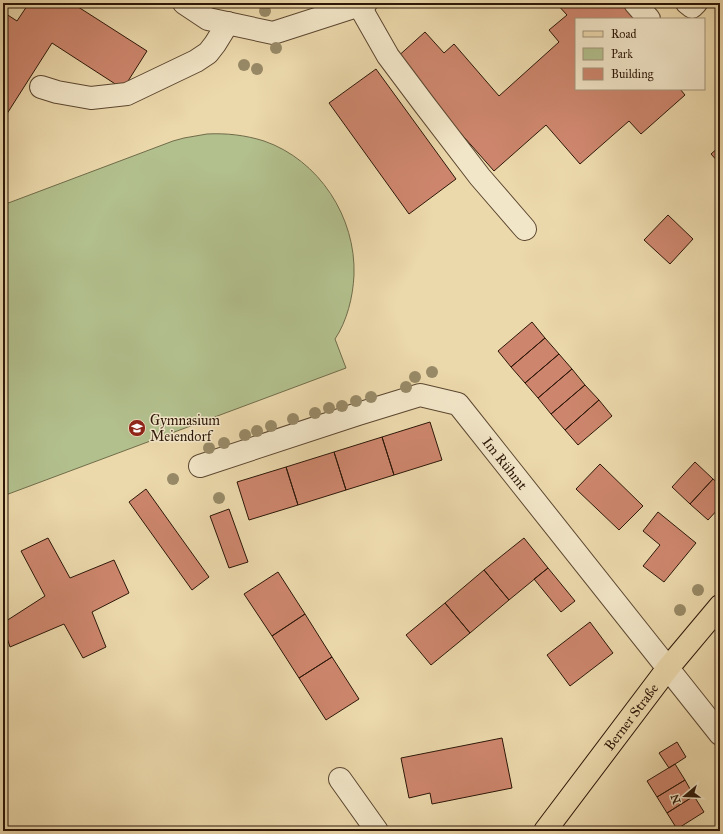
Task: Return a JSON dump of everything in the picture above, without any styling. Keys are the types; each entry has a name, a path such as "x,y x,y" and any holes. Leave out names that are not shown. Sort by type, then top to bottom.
{"main road":[{"name":"Berner Straße","path":"545,831 668,668 720,606"}],"street":[{"path":"184,3 208,19 273,33 363,4 388,56 480,177 525,229"},
{"path":"635,3 648,18"},
{"path":"687,3 692,7 696,3"},
{"path":"41,87 57,92 91,98 127,94 196,61 208,53 228,23"},
{"name":"Im Rühmt","path":"200,466 420,395 458,404 720,734"},
{"path":"340,779 377,831"}],"green space":[{"name":"Gymnasium Meiendorf","path":"207,134 228,134 250,137 264,141 284,150 302,162 317,176 330,193 341,212 349,232 353,253 354,275 351,300 346,317 335,339 346,368 3,496 3,205 173,141"}],"building":[{"path":"29,3 72,3 147,51 123,89 52,43 3,120 3,12 17,21"},
{"path":"556,3 622,3 635,18 575,18 575,90 681,90 685,95 641,134 629,121 580,164 546,125 494,171 395,59 425,32 444,53 454,44 499,96 559,42 549,30 567,15"},
{"path":"376,69 456,179 409,214 329,103"},
{"path":"720,146 720,164 711,154"},
{"path":"668,215 693,239 670,264 644,240"},
{"path":"532,322 545,338 511,367 498,351"},
{"path":"545,338 559,354 525,383 511,367"},
{"path":"559,354 572,369 538,398 525,383"},
{"path":"572,369 585,385 551,414 538,398"},
{"path":"585,385 599,400 565,430 551,414"},
{"path":"599,400 612,416 578,445 565,430"},
{"path":"430,422 442,460 394,475 382,437"},
{"path":"382,437 394,475 346,490 334,452"},
{"path":"334,452 346,490 298,505 286,467"},
{"path":"695,462 713,479 690,504 672,487"},
{"path":"600,464 643,506 619,530 576,489"},
{"path":"286,467 298,505 249,520 237,482"},
{"path":"713,479 720,485 720,507 708,520 690,504"},
{"path":"146,489 209,577 192,590 129,502"},
{"path":"229,509 248,562 229,568 210,516"},
{"path":"658,512 696,543 664,582 643,566 660,545 643,531"},
{"path":"48,538 70,578 114,560 129,593 92,612 106,647 83,658 64,624 10,647 3,626 3,623 45,596 21,551"},
{"path":"524,538 548,568 509,600 484,570"},
{"path":"548,568 575,601 561,612 534,579"},
{"path":"484,570 509,600 470,633 445,603"},
{"path":"278,572 305,614 272,636 244,594"},
{"path":"445,603 470,633 431,665 406,635"},
{"path":"305,614 332,657 299,678 272,636"},
{"path":"590,622 613,653 570,686 547,655"},
{"path":"332,657 359,699 326,720 299,678"},
{"path":"502,738 512,788 432,804 430,793 409,798 401,758"},
{"path":"677,742 686,757 669,768 659,753"},
{"path":"675,764 685,780 657,797 647,781"},
{"path":"685,780 694,796 667,813 657,797"},
{"path":"694,796 704,812 677,829 667,813"}],"place":[{"name":"Gymnasium Meiendorf","path":"137,428"}]}
